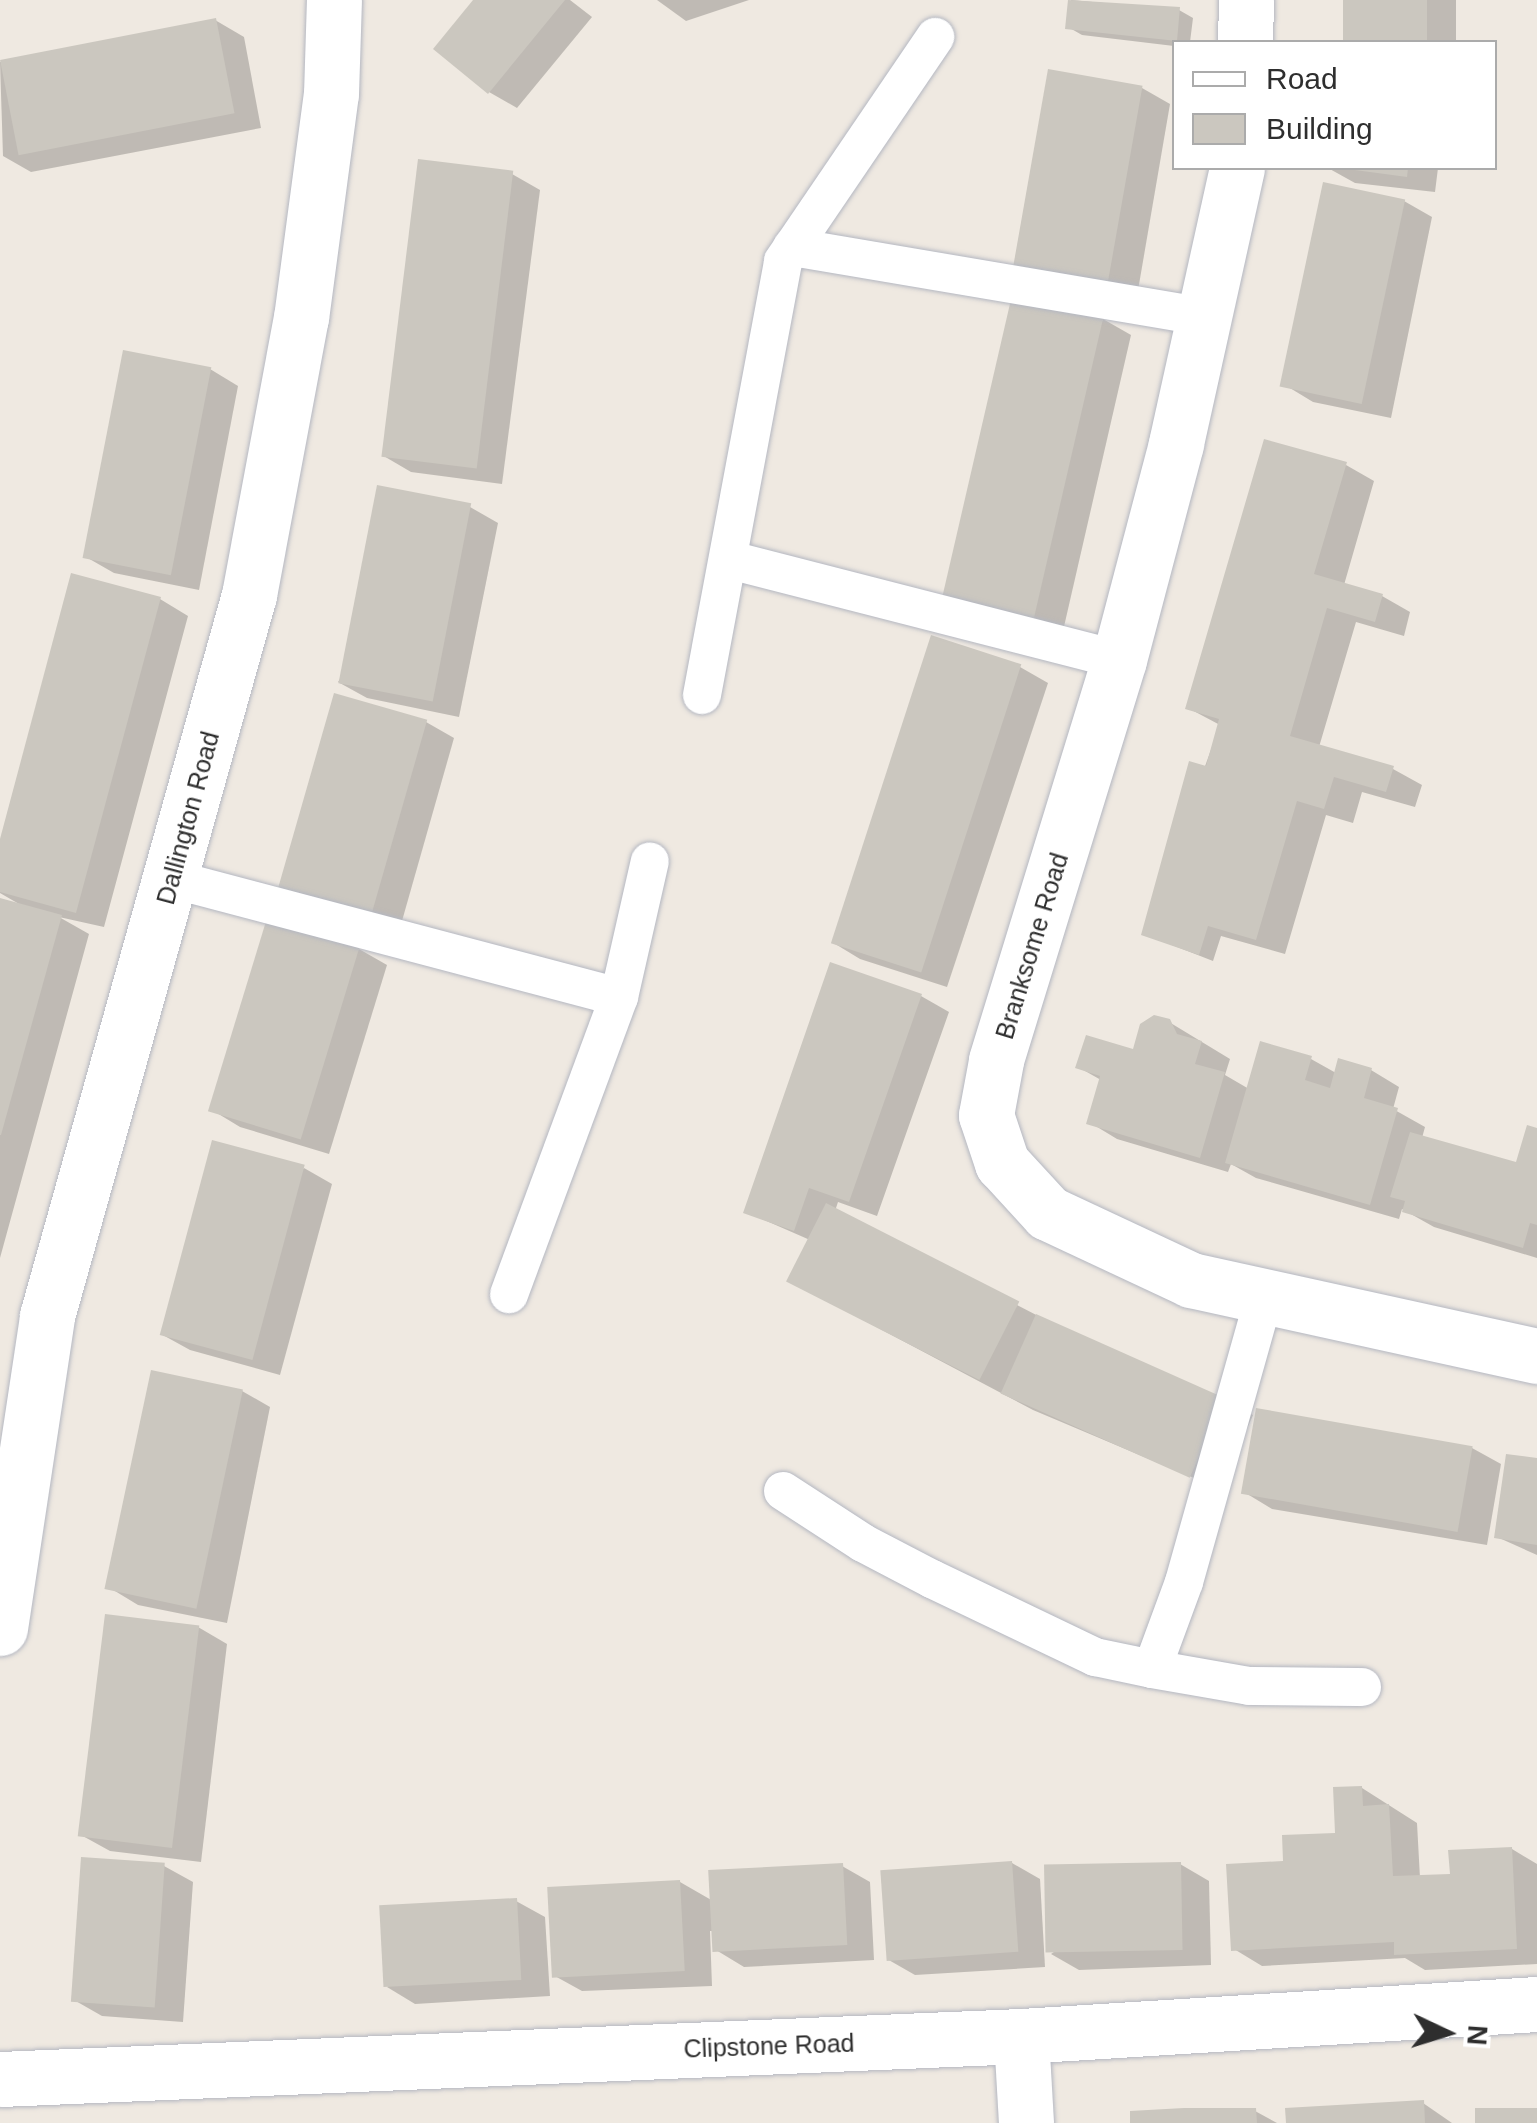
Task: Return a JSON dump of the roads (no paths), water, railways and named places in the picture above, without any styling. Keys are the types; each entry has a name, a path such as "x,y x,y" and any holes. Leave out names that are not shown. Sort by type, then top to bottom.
{"street":[{"name":"Dallington Road","path":"0,1628 47,1316 249,595 294,355 331,94 334,0"},
{"path":"1245,40 1246,0"},
{"name":"Branksome Road","path":"1237,170 1119,660 996,1061 986,1115 1002,1163 1048,1213 1191,1280 1537,1356"},
{"name":"Clipstone Road","path":"0,2078 1021,2036 1537,2004"},
{"path":"1021,2036 1026,2123"}],"lane":[{"path":"702,694 783,261 936,37"},
{"path":"792,247 1204,317"},
{"path":"730,560 1119,660"},
{"path":"509,1294 619,997 650,861"},
{"path":"172,879 619,997"},
{"path":"1152,1670 1184,1582 1265,1294"},
{"path":"782,1492 863,1543 1095,1657 1248,1686 1362,1687"}]}
